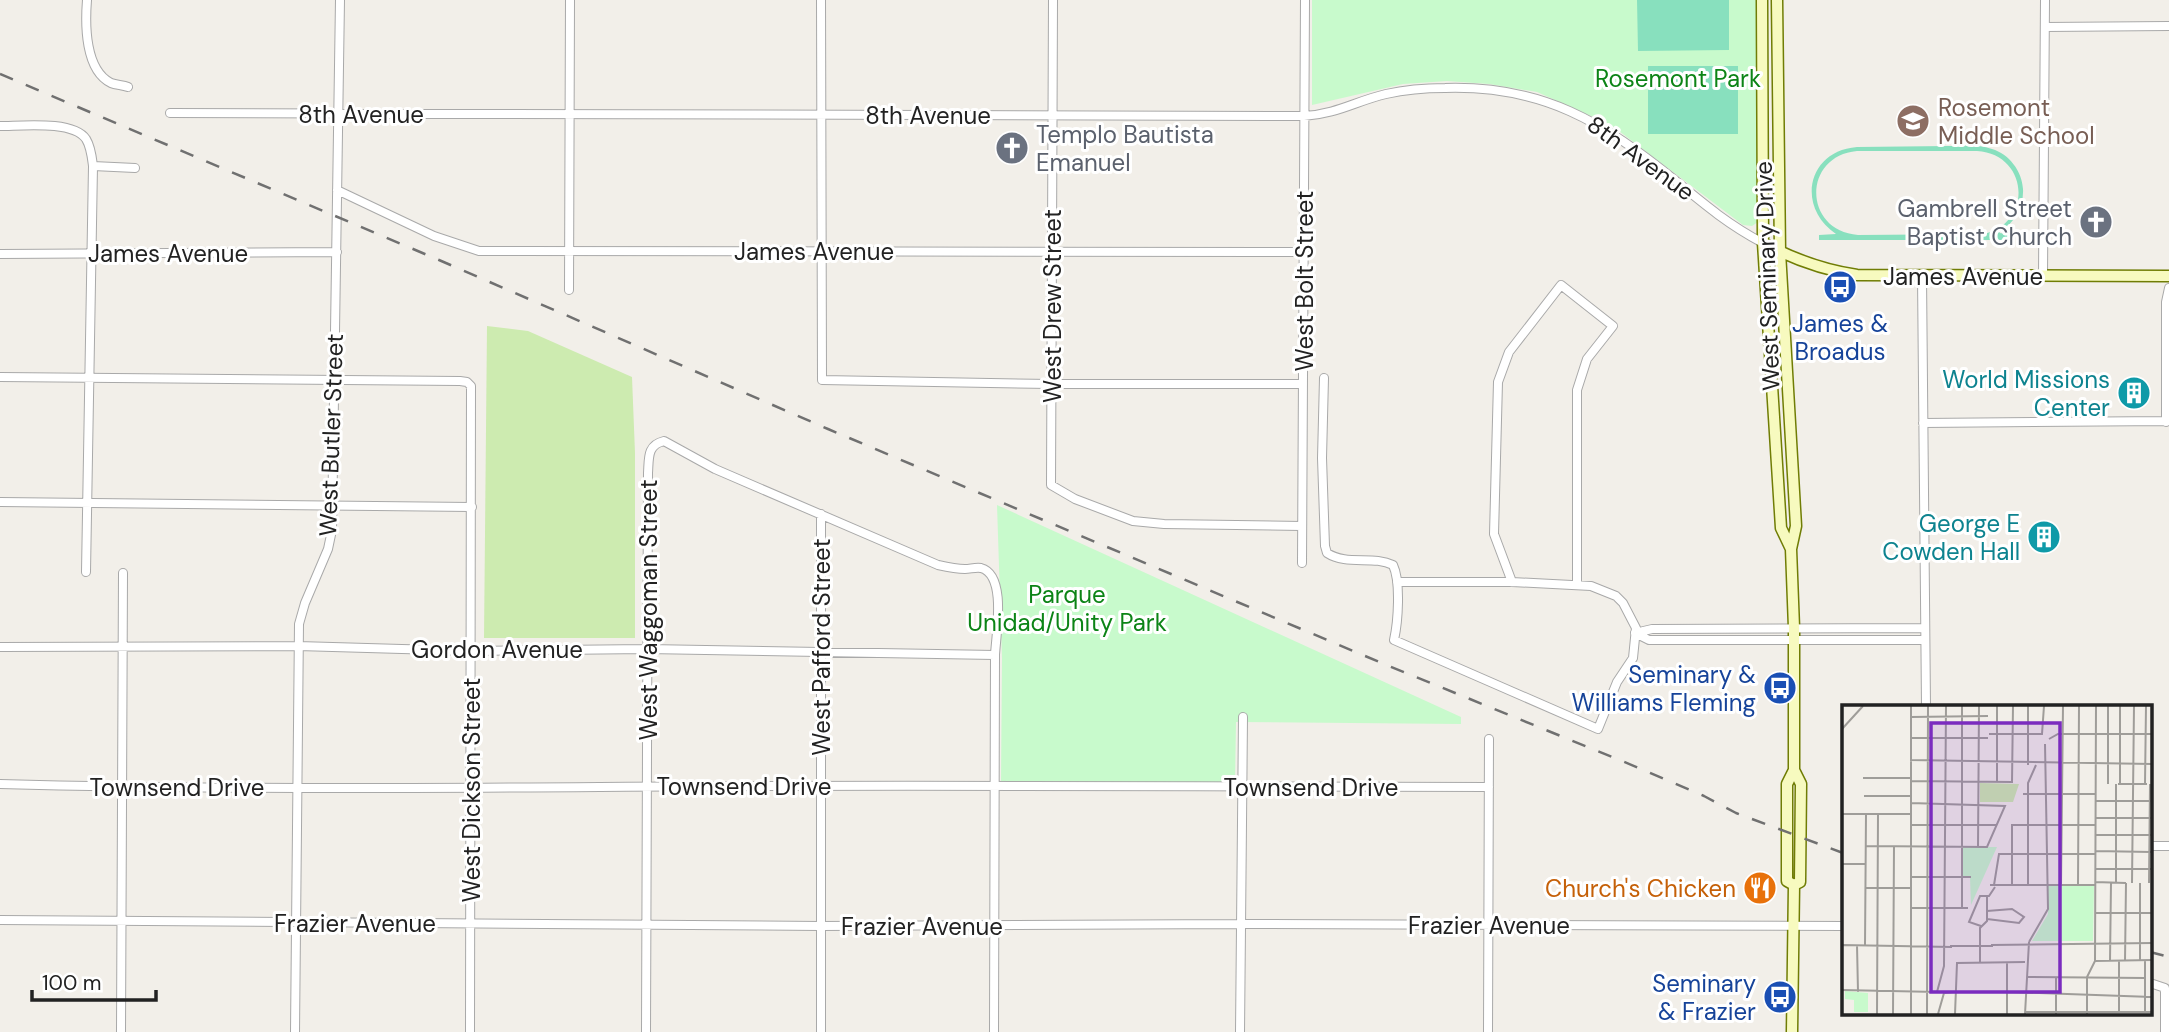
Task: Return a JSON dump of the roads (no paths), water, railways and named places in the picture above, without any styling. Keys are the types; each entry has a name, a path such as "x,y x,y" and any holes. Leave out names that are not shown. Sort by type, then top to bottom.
{"main road":[{"name":"West Seminary Drive","path":"1762,0 1763,243 1781,528 1791,549"},
{"name":"West Seminary Drive","path":"1777,0 1780,252 1796,526 1791,549 1794,770 1801,784 1800,882 1794,885 1792,1032"},
{"path":"1762,108 1778,109"},
{"name":"James Avenue","path":"1763,243 1829,271 1857,275 2169,276"}],"street":[{"path":"87,0 90,52 99,72 111,83 128,86"},
{"name":"West Butler Street","path":"295,1032 299,624 328,549 332,530 340,0"},
{"path":"569,290 570,0"},
{"path":"821,0 822,380 1303,384"},
{"name":"West Drew Street","path":"1053,0 1051,485 1075,499 1133,520 1164,524 1302,526"},
{"name":"West Bolt Street","path":"1302,562 1305,0"},
{"path":"2043,276 2045,0"},
{"path":"2045,27 2169,26"},
{"name":"8th Avenue","path":"170,113 1304,116 1328,114 1387,94 1445,88 1498,91 1546,101 1574,111 1613,133 1722,219 1763,243"},
{"path":"0,126 56,126 75,130 86,138 93,166 86,572"},
{"path":"93,166 135,168"},
{"name":"James Avenue","path":"337,190 457,245 478,251 1304,252"},
{"name":"James Avenue","path":"0,254 337,252"},
{"path":"1922,276 1926,705"},
{"path":"1512,582 1494,534 1498,382 1509,352 1561,285 1614,326 1587,359 1577,390 1577,585"},
{"path":"1923,423 2167,422 2166,302 2169,288"},
{"path":"0,377 333,380"},
{"path":"1324,378 1322,458 1325,546 1328,553 1341,559 1386,562 1395,569 1397,628 1394,640 1598,729 1617,682 1633,658 1636,628 1623,603 1616,596 1591,586 1577,585 1397,582"},
{"name":"West Dickson Street","path":"333,380 467,382 471,386 470,1032"},
{"name":"West Waggoman Street","path":"646,1032 650,450 657,443 664,441 715,469 821,514"},
{"path":"0,502 472,507"},
{"path":"821,514 938,565 980,568 991,573 996,583 994,1032"},
{"name":"West Pafford Street","path":"821,514 821,1032"},
{"path":"121,1032 123,573"},
{"path":"1736,628 1736,640"},
{"path":"1635,633 1652,629 1925,628"},
{"path":"1635,633 1649,640 1925,640"},
{"name":"Gordon Avenue","path":"0,647 298,646 471,651 820,650 995,655"},
{"path":"1240,1032 1243,717"},
{"path":"1488,1032 1489,739"},
{"name":"Townsend Drive","path":"0,784 122,788 471,789 647,786 1489,787"},
{"name":"Frazier Avenue","path":"0,920 820,926 1842,926"},
{"path":"2152,984 2165,988 2165,1032"}],"railway":[{"path":"0,74 828,429 1384,664 1622,761 1704,796 1736,813 1842,853"},
{"path":"2152,953 2169,957"}],"place":[{"name":"Rosemont Middle School","path":"1913,121"},
{"name":"Templo Bautista Emanuel","path":"1012,148"},
{"name":"Gambrell Street Baptist Church","path":"2096,222"},
{"name":"James & Broadus","path":"1840,287"},
{"name":"World Missions Center","path":"2134,393"},
{"name":"George E Cowden Hall","path":"2044,537"},
{"name":"Seminary & Williams Fleming","path":"1780,688"},
{"name":"Church's Chicken","path":"1760,888"},
{"name":"Seminary & Frazier","path":"1780,997"}],"park label":[{"name":"Rosemont Park","path":"1678,78"},
{"name":"Parque Unidad/Unity Park","path":"1067,608"}]}
